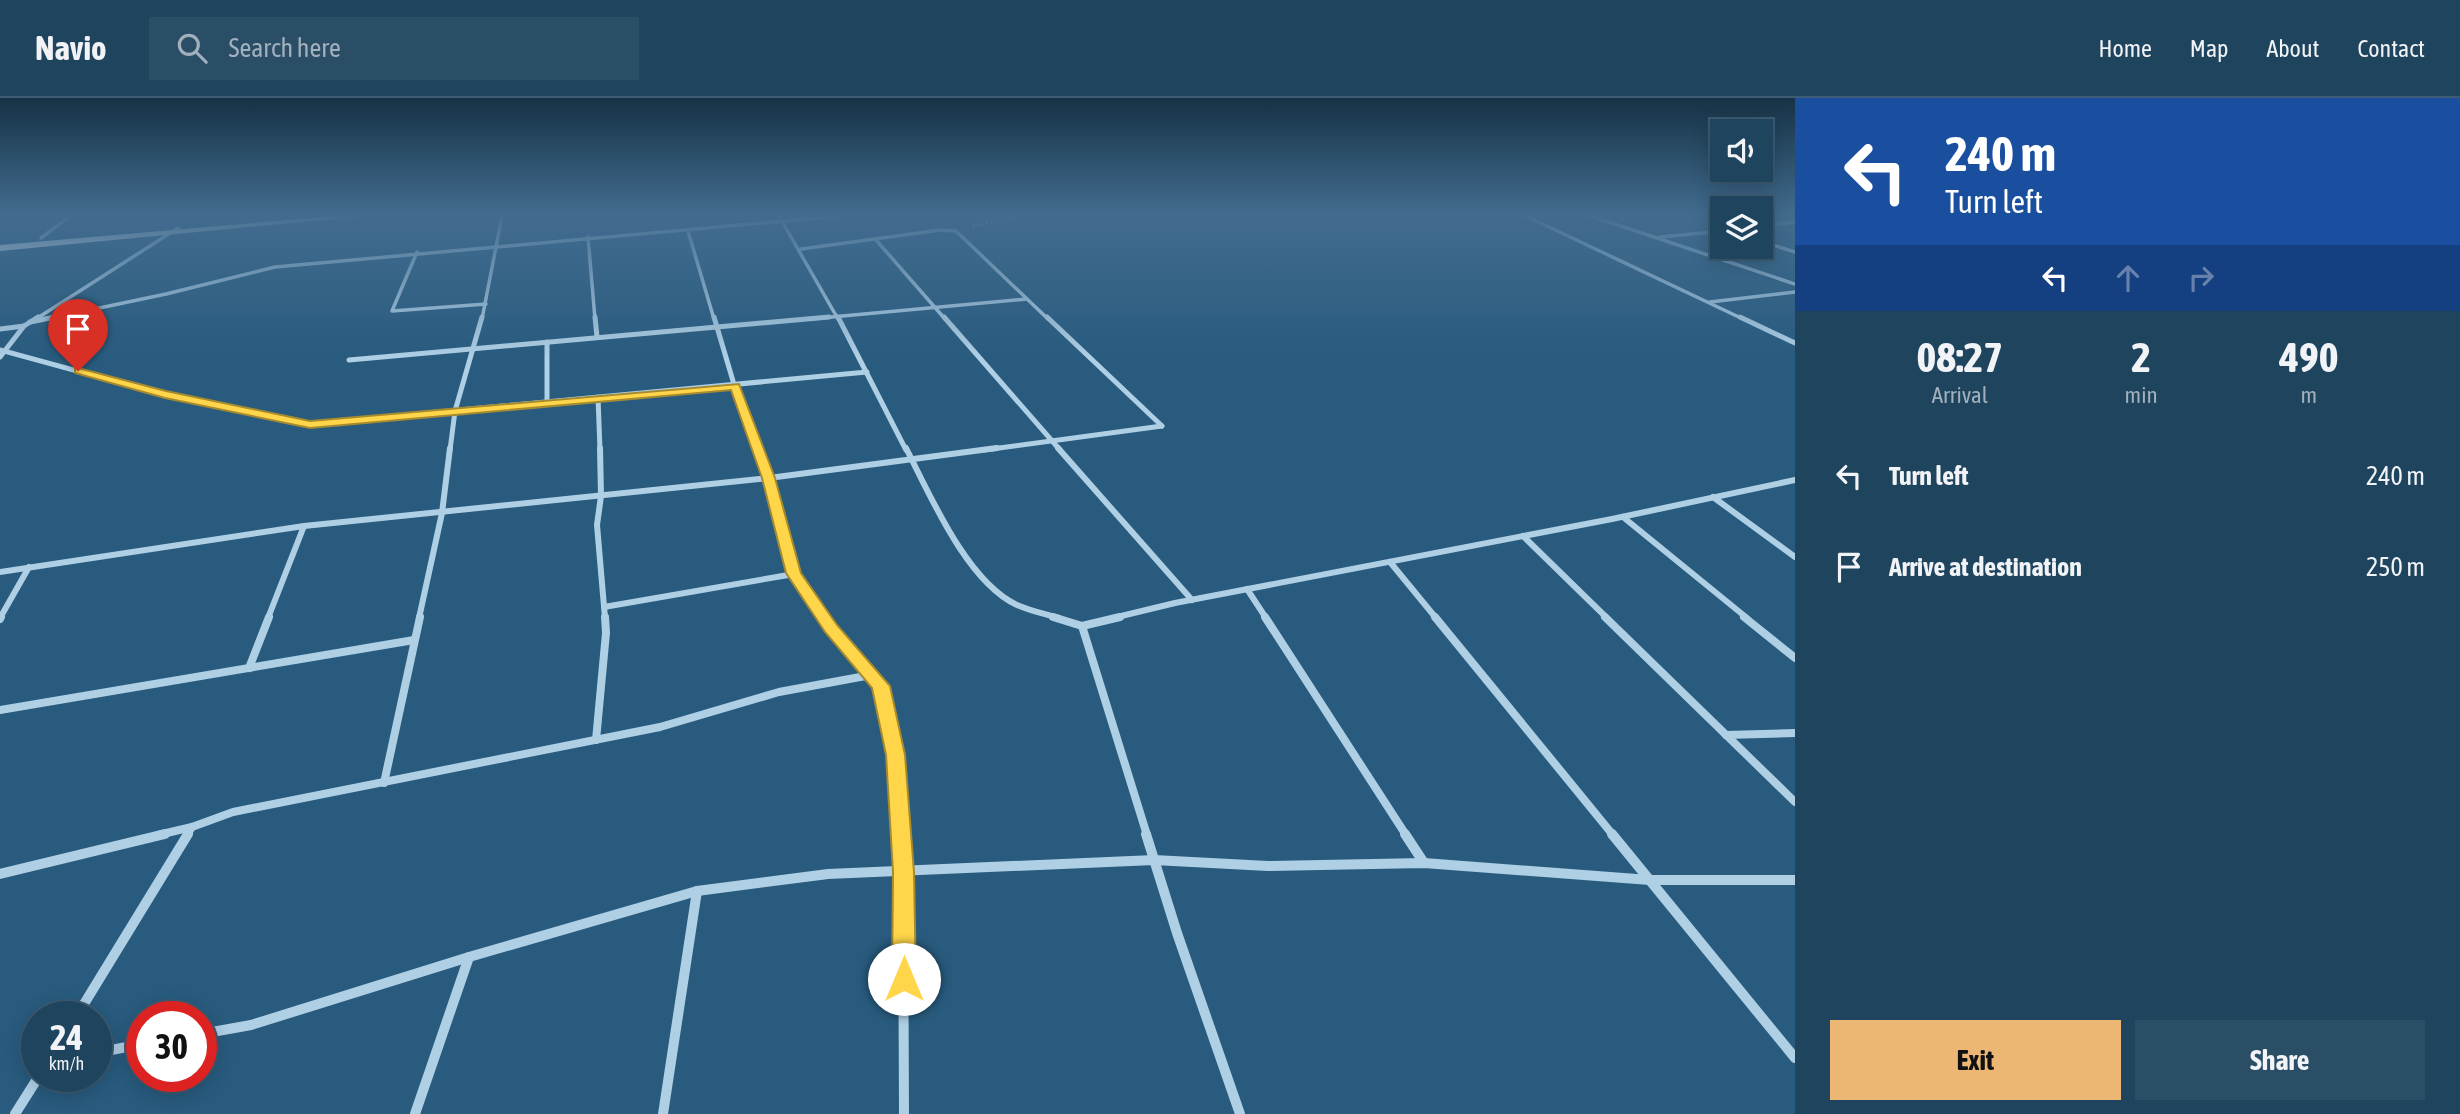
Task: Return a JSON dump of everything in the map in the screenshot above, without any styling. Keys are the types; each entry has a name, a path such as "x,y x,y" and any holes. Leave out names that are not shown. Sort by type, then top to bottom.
{"street":[{"path":"0,357 24,326 123,263"},
{"path":"30,322 166,294 265,268 309,263"},
{"path":"412,263 392,312 486,304"},
{"path":"384,783 442,513 455,411 486,304 494,263"},
{"path":"590,263 597,337"},
{"path":"698,263 735,386 769,478 794,573 831,628 881,686 895,755 903,872 904,1114"},
{"path":"808,263 944,522 977,573 1015,604 1082,626 1192,600 1623,517 1795,480"},
{"path":"897,263 1192,600"},
{"path":"0,572 304,526 769,478 1162,426 990,263"},
{"path":"1627,263 1795,343"},
{"path":"1733,263 1795,284"},
{"path":"1709,302 1795,292"},
{"path":"349,360 1027,299"},
{"path":"0,329 24,326"},
{"path":"547,342 547,401"},
{"path":"3,350 165,395 298,423 323,424 867,372"},
{"path":"596,740 606,633 597,525 601,496 598,397"},
{"path":"1713,497 1795,556"},
{"path":"1623,517 1795,657"},
{"path":"249,668 304,526"},
{"path":"1523,536 1795,803"},
{"path":"1390,562 1795,1058"},
{"path":"0,619 29,567"},
{"path":"604,607 794,573"},
{"path":"1247,589 1424,863"},
{"path":"1082,626 1154,860 1240,1114"},
{"path":"0,710 414,640"},
{"path":"0,874 192,827 233,812 660,727 779,692 871,675"},
{"path":"1726,735 1795,733"},
{"path":"86,1001 192,827"},
{"path":"217,1031 251,1025 469,957 697,891 828,874 1154,860 1268,866 1424,863 1650,880 1795,880"},
{"path":"663,1114 697,891"},
{"path":"415,1114 469,957"},
{"path":"15,1114 29,1092"}],"route":[{"path":"78,371 165,395 310,424 735,386 769,478 794,573 831,628 881,686 895,755 903,872 904,979"}]}
